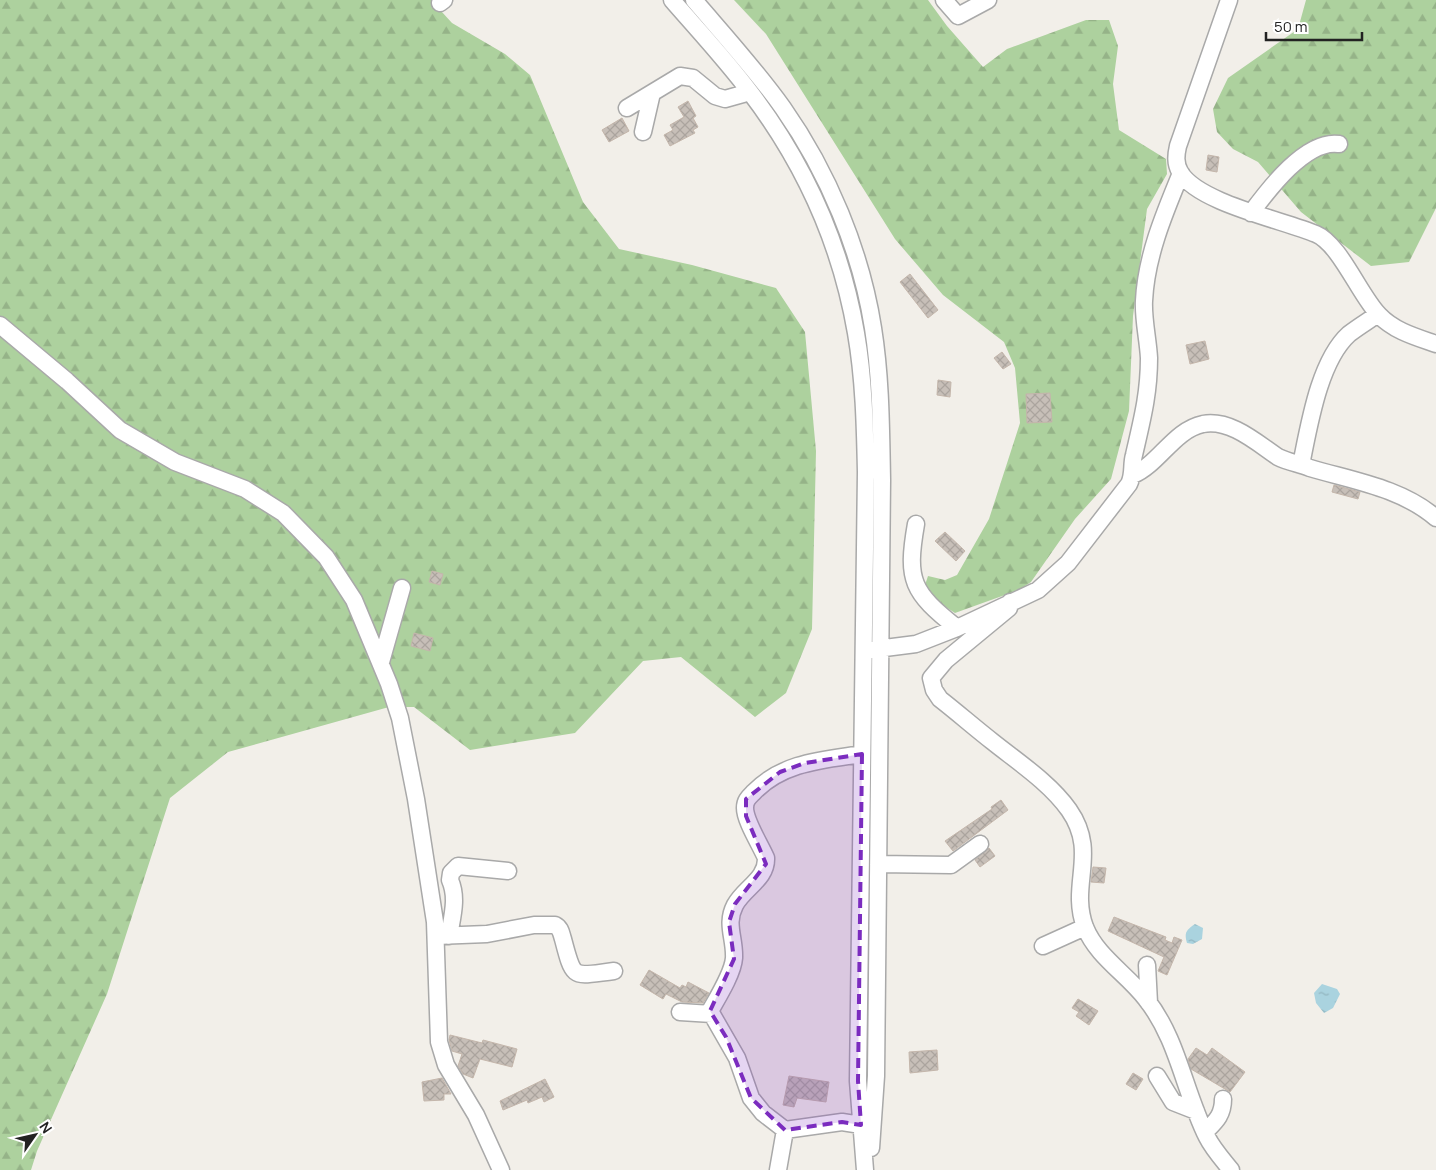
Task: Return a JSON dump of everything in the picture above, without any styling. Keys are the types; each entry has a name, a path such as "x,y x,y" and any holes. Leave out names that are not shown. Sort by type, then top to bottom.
{"street":[{"path":"672,0 750,92 782,139 814,196 844,280 856,333 864,402 878,864 876,1076 866,1170"},
{"path":"694,0 754,70 806,144 826,182 845,227 862,281 873,328 880,385 882,480 872,650 862,754 858,1081 866,1170"},
{"path":"944,0 958,16 988,0"},
{"path":"1229,0 1178,146 1177,165 1180,173 1189,183 1251,213 1319,235 1335,252 1378,314 1408,335 1436,344"},
{"path":"627,108 674,79 686,76 693,78 715,96 725,100 750,92"},
{"path":"643,132 652,93"},
{"path":"1251,213 1271,186 1311,151 1339,144"},
{"path":"872,650 916,644 957,628 1038,590 1062,569 1125,490 1134,475 1133,458 1148,400 1149,355 1144,301 1150,262 1180,173"},
{"path":"1301,464 1319,392 1336,350 1348,335 1378,314"},
{"path":"0,326 67,381 120,430 175,462 245,488 283,513 321,551 354,600 380,662 402,727 443,936 439,1042 446,1065 476,1115 501,1170"},
{"path":"1134,475 1143,471 1176,439 1201,425 1212,423 1233,429 1254,439 1280,458 1398,494 1420,505 1436,518"},
{"path":"916,524 911,561 912,577 925,601 957,628"},
{"path":"380,662 402,588"},
{"path":"1010,602 1009,608 946,660 931,678 934,690 940,699 1046,786 1069,810 1083,839 1084,856 1080,883 1086,927 1103,955 1149,1002 1170,1037 1205,1132 1232,1170"},
{"path":"861,1125 842,1122 784,1130 763,1113 751,1098 737,1058 710,1011 724,986 734,959 729,922 735,904 762,874 766,864 766,858 746,816 746,799 758,787 780,772 805,763 862,754"},
{"path":"878,864 951,864 980,844"},
{"path":"443,936 454,900 454,891 450,880 454,869 458,866 508,871"},
{"path":"443,936 487,934 534,925 556,925 561,932 570,968 574,973 581,975 614,971"},
{"path":"1043,946 1086,927"},
{"path":"1147,965 1149,1002"},
{"path":"680,1012 712,1014"},
{"path":"1157,1076 1173,1102 1196,1111"},
{"path":"1205,1132 1220,1116 1223,1110 1223,1099"},
{"path":"778,1170 784,1130"}],"highlighted area":[{"path":"862,754 858,1081 861,1125 842,1122 785,1130 751,1098 726,1037 710,1011 734,959 729,922 735,904 766,864 746,816 746,799 780,772 805,763"}],"green space":[{"path":"0,0 431,0 452,23 505,54 530,75 583,202 619,249 692,265 776,288 805,332 816,451 812,629 786,693 755,717 681,657 643,661 575,733 470,750 414,707 389,707 228,752 170,798 107,994 37,1151 31,1170 0,1170"},
{"path":"734,0 928,0 947,26 983,67 1007,49 1086,20 1109,20 1118,46 1113,84 1119,130 1166,159 1167,174 1147,209 1133,316 1129,411 1111,479 1075,519 1031,582 1019,590 955,613 938,602 925,585 928,576 945,580 957,575 989,519 1020,423 1015,368 1004,342 943,295 895,239 766,34"},
{"path":"1306,0 1436,0 1436,208 1409,262 1371,266 1301,212 1258,162 1233,149 1217,132 1213,109 1228,78 1298,29"}],"water":[{"path":"1195,924 1203,928 1202,939 1193,944 1187,943 1186,932"},
{"path":"1322,984 1337,989 1340,994 1333,1008 1324,1013 1316,1003 1314,993"}],"building":[{"path":"688,101 696,116 693,118 698,127 693,130 695,133 670,146 664,135 673,130 670,125 684,117 678,107"},
{"path":"622,118 629,131 609,142 602,130"},
{"path":"1208,155 1219,157 1217,172 1206,170"},
{"path":"910,274 938,310 928,318 900,282"},
{"path":"1205,341 1209,359 1190,364 1186,345"},
{"path":"1002,352 1011,364 1003,369 994,358"},
{"path":"938,380 951,382 950,397 937,395"},
{"path":"1050,393 1052,422 1027,423 1026,394"},
{"path":"1334,485 1360,492 1358,499 1332,492"},
{"path":"945,532 965,551 956,561 935,541"},
{"path":"432,571 443,574 440,585 429,582"},
{"path":"414,633 433,638 430,651 411,646"},
{"path":"1001,800 1008,810 953,851 945,841 992,809 991,807"},
{"path":"989,848 995,856 980,867 975,860"},
{"path":"1093,867 1106,868 1104,883 1091,882"},
{"path":"1114,917 1166,937 1165,940 1172,943 1174,937 1182,940 1167,975 1158,971 1164,957 1108,931"},
{"path":"649,970 680,988 682,985 686,987 688,982 709,993 703,1003 682,1002 666,994 663,999 640,985"},
{"path":"1078,999 1098,1011 1089,1025 1076,1016 1079,1012 1072,1008"},
{"path":"450,1035 482,1043 483,1040 517,1049 512,1067 480,1059 473,1078 463,1074 458,1066 462,1054 452,1051 449,1040"},
{"path":"1196,1048 1207,1055 1212,1048 1245,1072 1230,1092 1191,1069 1188,1059"},
{"path":"937,1050 938,1070 910,1073 909,1052"},
{"path":"1133,1073 1143,1079 1136,1090 1126,1084"},
{"path":"789,1076 829,1082 826,1102 797,1098 794,1107 783,1105"},
{"path":"442,1078 451,1094 444,1094 444,1100 424,1101 422,1082"},
{"path":"545,1079 554,1097 544,1102 542,1097 528,1103 527,1100 503,1110 500,1101"}]}
